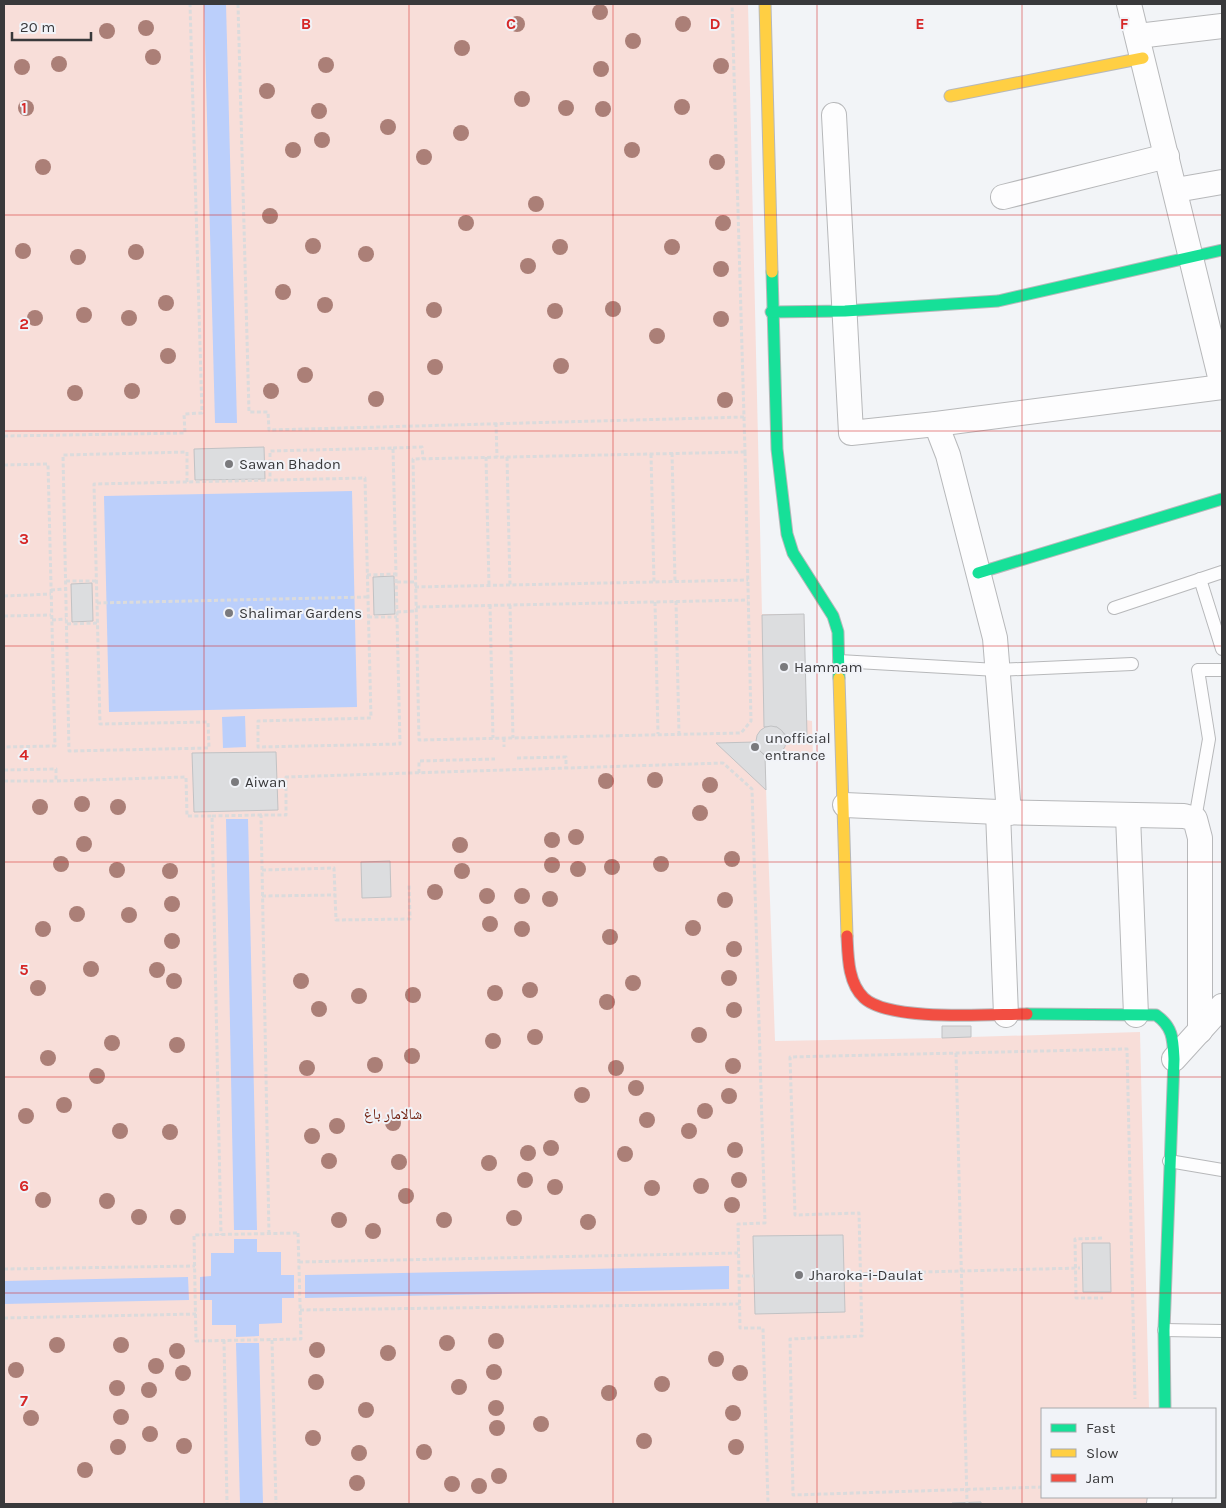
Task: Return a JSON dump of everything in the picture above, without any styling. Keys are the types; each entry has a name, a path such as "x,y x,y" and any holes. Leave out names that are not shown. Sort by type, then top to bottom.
{"street":[{"path":"765,4 771,312 777,449 787,534 793,553 822,596 833,616 838,632 845,805 848,960 857,992 868,1002 882,1009 903,1013 1156,1015 1169,1023 1173,1035 1174,1059 1164,1330 1165,1408"},
{"path":"834,115 851,433 936,424 1222,386 1130,4"},
{"path":"950,96 1222,26"},
{"path":"1003,197 1167,156"},
{"path":"1176,190 1222,182"},
{"path":"771,312 844,312 998,301 1222,250"},
{"path":"936,424 948,455 995,638 1004,812 1006,1015"},
{"path":"978,573 1222,499"},
{"path":"845,805 1004,812 1184,816 1195,819 1200,838 1200,1031"},
{"path":"1128,816 1136,1015"},
{"path":"1174,1059 1222,1006"}],"lane":[{"path":"1114,608 1222,572"},
{"path":"1200,579 1222,649"},
{"path":"839,662 997,670 1132,664"},
{"path":"1195,819 1209,739 1198,670 1222,670"},
{"path":"1169,1161 1222,1170"},
{"path":"1164,1330 1222,1331"}],"path":[{"path":"4,436 185,433 184,414 202,413 190,4"},
{"path":"238,4 250,412 268,412 269,430 744,417"},
{"path":"732,4 745,452 751,721 741,733 419,740 412,459 745,452"},
{"path":"496,423 497,457"},
{"path":"270,480 270,451 422,447 422,459"},
{"path":"188,482 187,452 63,455 69,751 209,748 208,722 100,724 94,484 188,482 270,480 365,478 371,718 258,721 258,747 400,744 393,448"},
{"path":"672,453 675,581"},
{"path":"651,454 654,582"},
{"path":"486,457 489,585"},
{"path":"506,457 510,585"},
{"path":"4,465 48,464 55,746 4,747"},
{"path":"367,575 396,574"},
{"path":"415,587 748,580"},
{"path":"66,581 96,581"},
{"path":"396,582 415,582"},
{"path":"51,590 66,589"},
{"path":"4,596 51,594"},
{"path":"97,604 368,597"},
{"path":"397,612 416,609 490,605 748,600"},
{"path":"655,602 658,734"},
{"path":"676,602 679,734"},
{"path":"490,605 493,738"},
{"path":"510,605 513,738"},
{"path":"4,616 51,615"},
{"path":"368,617 397,617"},
{"path":"52,620 97,623"},
{"path":"504,738 504,747"},
{"path":"517,758 566,757 566,769"},
{"path":"419,773 419,761 495,759"},
{"path":"4,781 186,777 187,816 286,815 286,777 723,764 752,789 765,1223 738,1224 738,1253 740,1328 763,1328 768,1504"},
{"path":"4,770 56,768 56,781"},
{"path":"261,815 270,1234"},
{"path":"212,816 221,1235"},
{"path":"262,870 334,868 336,920 410,920 409,884"},
{"path":"262,896 335,895"},
{"path":"1041,1487 793,1495 790,1339 862,1336 859,1213 795,1215 790,1057 1127,1049 1136,1408"},
{"path":"956,1053 967,1503"},
{"path":"298,1233 301,1339 196,1341 194,1236 221,1235 298,1233"},
{"path":"1102,1238 1075,1238 1075,1268 1076,1298 1103,1298"},
{"path":"298,1262 738,1253"},
{"path":"4,1269 195,1266"},
{"path":"844,1274 1080,1268"},
{"path":"739,1276 754,1276"},
{"path":"300,1310 740,1304"},
{"path":"4,1318 196,1314"},
{"path":"224,1340 227,1504"},
{"path":"272,1340 276,1504"}],"green space":[{"name":"شالامار باغ","path":"4,4 748,4 762,614 804,614 806,720 812,721 813,759 765,760 775,1041 942,1038 971,1026 971,1037 1140,1032 1149,1408 1041,1408 1041,1498 1151,1498 1150,1504 4,1504"}],"water":[{"path":"204,4 226,4 237,423 215,423"},
{"path":"352,491 357,707 109,712 104,496"},
{"path":"245,716 246,747 223,748 222,717"},
{"path":"226,819 248,819 257,1230 234,1230"},
{"path":"234,1239 257,1239 257,1252 281,1252 281,1275 294,1275 294,1298 282,1298 282,1323 259,1324 259,1336 236,1337 236,1325 212,1325 212,1300 200,1300 200,1277 211,1276 211,1253 234,1253"},
{"path":"729,1266 729,1289 305,1298 305,1275"},
{"path":"188,1277 189,1300 4,1304 4,1281"},
{"path":"236,1343 259,1343 263,1504 240,1504"}],"building":[{"name":"Sawan Bhadon","path":"264,447 265,479 195,480 194,449"},
{"path":"394,576 395,614 374,615 373,577"},
{"path":"92,583 93,621 72,622 71,584"},
{"name":"Hammam","path":"804,614 807,735 786,735 777,727 764,727 762,615"},
{"path":"771,726 782,730 786,741 782,752 771,756 760,752 756,741 760,730"},
{"path":"756,742 756,747 765,756 766,790 716,743"},
{"name":"Aiwan","path":"276,752 278,810 194,812 192,753"},
{"path":"390,861 391,897 362,898 361,862"},
{"path":"942,1026 971,1026 971,1037 942,1038"},
{"name":"Jharoka-i-Daulat","path":"843,1235 845,1312 755,1314 753,1236"},
{"path":"1082,1243 1110,1243 1111,1292 1083,1292"},
{"path":"981,1502 981,1504 952,1504 952,1503"}],"traffic: fast":[{"path":"771,312 845,311 998,301 1222,250"},
{"path":"772,272 777,449 787,534 793,553 833,616 838,632 839,678"},
{"path":"978,573 1222,499"},
{"path":"1027,1014 1156,1015 1166,1024 1171,1034 1174,1059 1164,1330 1165,1408"}],"traffic: slow":[{"path":"765,4 772,272"},
{"path":"950,96 1143,58"},
{"path":"839,678 847,936"}],"traffic: jam":[{"path":"847,936 850,969 855,985 864,998 877,1006 918,1014 1027,1014"}],"place":[{"name":"Sawan Bhadon","path":"229,464"},
{"name":"Shalimar Gardens","path":"229,613"},
{"name":"Hammam","path":"784,667"},
{"name":"unofficial entrance","path":"755,747"},
{"name":"Aiwan","path":"235,782"},
{"name":"Jharoka-i-Daulat","path":"799,1275"}]}
